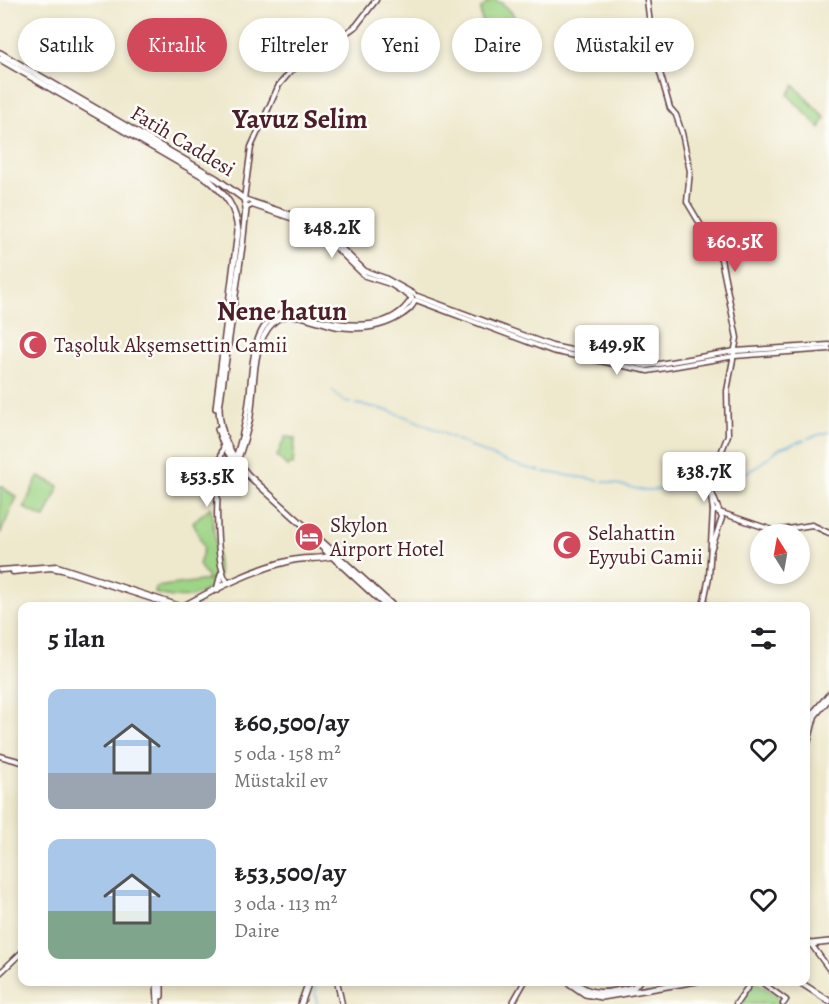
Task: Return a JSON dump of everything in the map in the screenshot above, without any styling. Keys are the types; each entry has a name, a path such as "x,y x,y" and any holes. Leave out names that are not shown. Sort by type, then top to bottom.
{"main road":[{"name":"Fatih Caddesi","path":"0,53 236,192 244,199 246,209 219,408 221,429 235,463"},
{"name":"Fatih Caddesi","path":"0,59 208,179 229,200 237,217 238,231 217,398 218,430 224,446 235,463 388,602"},
{"path":"229,200 236,192"},
{"path":"237,217 243,215 246,209"},
{"path":"191,602 288,561 335,556"},
{"path":"200,602 265,572 295,563 335,556"},
{"path":"335,556 382,602"},
{"path":"217,590 222,574"},
{"path":"810,943 829,942"},
{"path":"158,986 159,1004"},
{"path":"301,1002 306,986"},
{"path":"573,986 585,994 604,997 664,986"},
{"path":"580,986 587,991 603,993 635,986"},
{"path":"645,986 648,989"},
{"path":"806,986 829,1000"},
{"path":"603,1004 604,997"}],"street":[{"path":"375,0 356,26 285,77 251,147 244,199 298,216 331,238 364,271 385,278 414,298"},
{"path":"647,0 653,48 670,108 676,115 682,133 690,171 687,202 721,259 737,338 727,391 728,435 709,484 713,510 704,602"},
{"path":"236,192 241,191 245,184"},
{"path":"246,209 250,205 292,218 327,239 365,276 390,284 414,298 552,351 646,370 734,354 829,347"},
{"path":"235,463 250,419 257,350 263,331 278,315 297,313 336,323 365,325 390,318 414,298"},
{"path":"224,446 219,458 217,526 222,574 229,584"},
{"path":"710,488 722,522 710,551"},
{"path":"713,510 775,531 812,525 829,533"},
{"path":"722,522 731,517"},
{"path":"712,528 720,528"},
{"path":"0,572 57,566 170,602"},
{"path":"0,572 51,568 62,570 162,602"},
{"path":"810,722 812,714 829,694"},
{"path":"810,737 816,716 829,699"},
{"path":"0,756 18,761"},
{"path":"810,945 829,969"},
{"path":"0,973 18,956"},
{"path":"338,986 342,1004"},
{"path":"512,1004 522,986"},
{"path":"736,1004 749,986"},
{"path":"766,986 785,1002"}],"green space":[{"path":"491,0 497,1 503,4 515,18 481,18 481,9"},
{"path":"794,85 825,118 820,128 788,95"},
{"path":"285,437 295,438 293,465 289,464 288,467 277,456"},
{"path":"38,476 59,486 45,518 24,508"},
{"path":"0,486 17,497 0,534"},
{"path":"211,507 219,574 217,582 195,596 180,598 155,593 156,587 209,580 199,565 204,548 193,522"},
{"path":"752,986 762,986 782,1000 779,1004 740,1004"}],"waterway":[{"path":"332,390 342,400 352,403"},
{"path":"356,404 404,416 493,456 540,471"},
{"path":"808,438 829,432"},
{"path":"714,488 755,468 780,448 804,440"},
{"path":"544,472 599,480"},
{"path":"603,481 642,490 708,488"},
{"path":"316,986 317,1004"}],"place":[{"name":"Taşoluk Akşemsettin Camii","path":"33,345"},
{"name":"Skylon Airport Hotel","path":"309,537"},
{"name":"Selahattin Eyyubi Camii","path":"567,545"}],"district":[{"name":"Yavuz Selim","path":"300,119"},
{"name":"Nene hatun","path":"282,311"}]}
